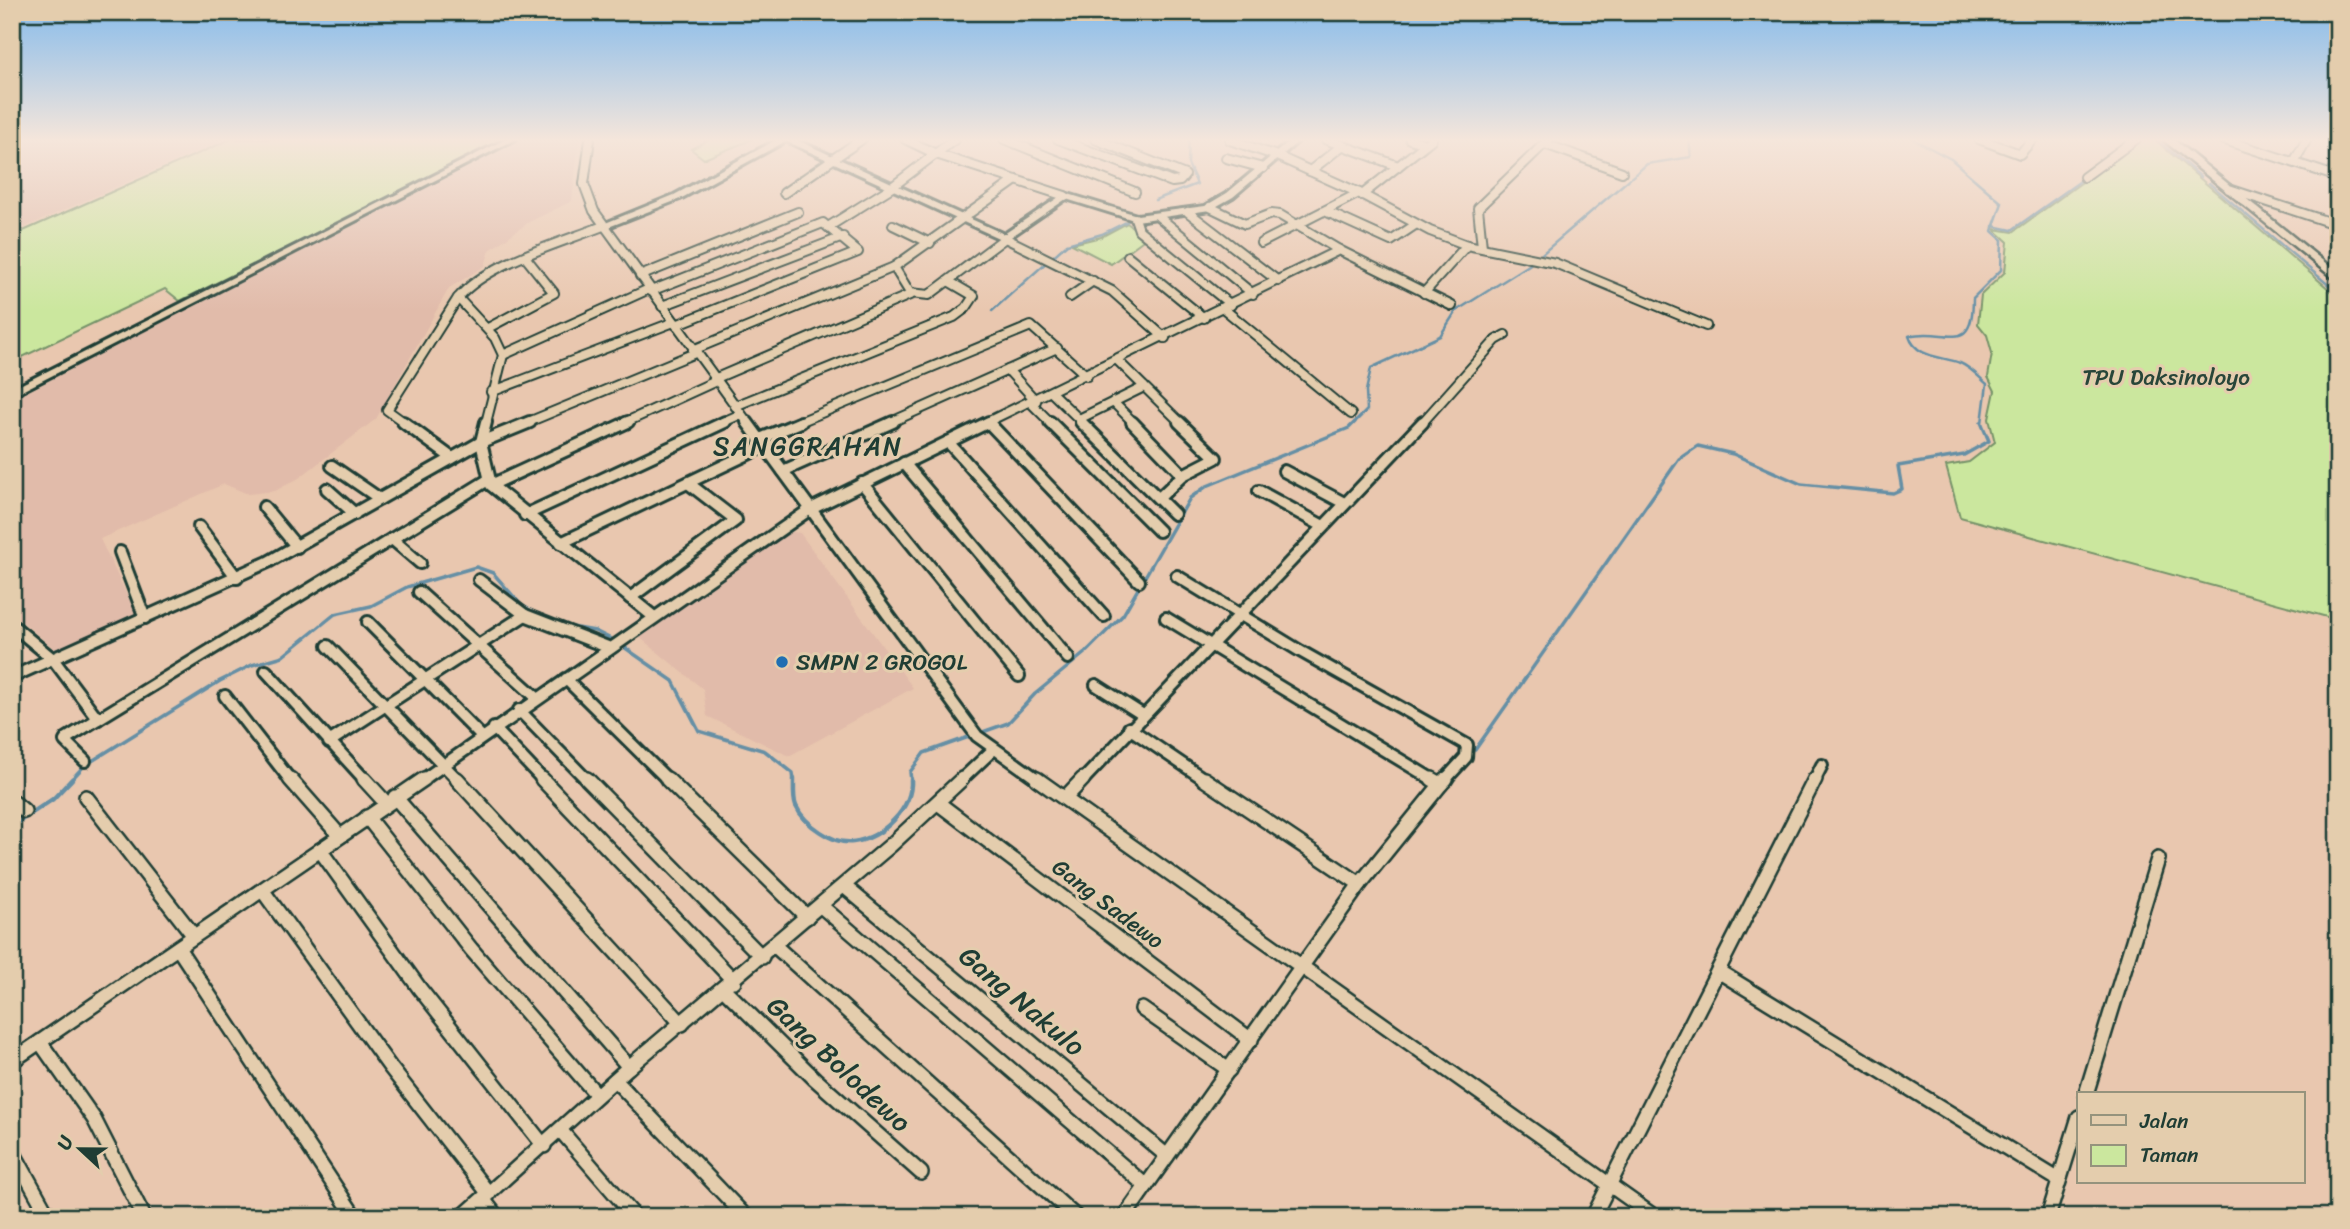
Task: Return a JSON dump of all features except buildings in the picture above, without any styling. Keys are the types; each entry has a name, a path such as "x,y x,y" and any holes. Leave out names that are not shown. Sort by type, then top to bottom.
{"main road":[{"path":"2238,196 2338,279"}],"street":[{"path":"12,393 399,196"},
{"path":"587,196 603,226 715,380 986,743 1304,965 1655,1217"},
{"path":"452,458 387,410 463,289 526,258 678,196"},
{"path":"828,227 877,196"},
{"path":"913,196 1093,281 1118,296 1164,338"},
{"path":"12,677 237,578 297,547 481,442 894,267 994,196"},
{"path":"85,761 65,740 392,539 489,483 912,294 929,295 1064,196"},
{"path":"1066,196 1135,218 1159,217 1210,207 1224,196"},
{"path":"1261,243 1355,196"},
{"path":"1364,196 1415,225 1467,244 1566,267 1706,326"},
{"path":"1482,247 1476,213 1490,196"},
{"path":"2251,196 2338,225"},
{"path":"1210,207 1245,225 1275,213 1339,250 1452,306"},
{"path":"1325,211 1391,241 1415,225"},
{"path":"640,276 798,212"},
{"path":"1188,212 1278,281"},
{"path":"1159,217 1253,294"},
{"path":"1135,218 1139,230 1351,414"},
{"path":"491,392 856,255 857,251 823,223 650,290 503,355"},
{"path":"893,225 930,243"},
{"path":"663,306 842,237"},
{"path":"1423,293 1467,244"},
{"path":"12,1061 263,891 481,736 810,510 1228,307 1339,250"},
{"path":"1128,256 1204,318"},
{"path":"488,328 554,293 526,258"},
{"path":"765,266 783,283"},
{"path":"894,267 912,294"},
{"path":"1070,297 1093,281"},
{"path":"525,515 738,410 954,317 966,308 974,296 950,282"},
{"path":"458,299 488,328 503,355 491,392 481,442 489,483 525,515 654,617"},
{"path":"561,543 688,483 763,442 1029,326 1034,327 1087,376"},
{"path":"1066,797 1461,382 1496,340 1505,335"},
{"path":"783,471 1057,348"},
{"path":"1118,361 1216,458 1183,475 1159,498"},
{"path":"1008,370 1034,402 1159,531"},
{"path":"1079,419 1144,387"},
{"path":"1052,393 1174,514"},
{"path":"1113,402 1183,475"},
{"path":"989,423 1139,581"},
{"path":"948,442 1104,616"},
{"path":"904,463 1068,658"},
{"path":"331,466 380,499"},
{"path":"1284,471 1344,503"},
{"path":"630,598 736,520 688,483"},
{"path":"862,483 1019,676"},
{"path":"327,489 355,514"},
{"path":"1259,491 1323,526"},
{"path":"264,507 297,547"},
{"path":"199,527 237,578"},
{"path":"392,539 419,563"},
{"path":"120,552 145,618"},
{"path":"1124,1217 1360,884 1466,757 1467,745 1177,576"},
{"path":"479,580 525,615 612,647"},
{"path":"419,592 537,698"},
{"path":"329,742 525,615"},
{"path":"1166,618 1441,784"},
{"path":"368,622 481,736"},
{"path":"12,625 53,659 98,719"},
{"path":"328,646 443,763 682,1024"},
{"path":"266,671 329,742 391,800 629,1067"},
{"path":"566,679 807,917"},
{"path":"1096,685 1143,715"},
{"path":"225,696 277,764 340,836"},
{"path":"519,710 762,957"},
{"name":"Gang Bolodewo","path":"494,728 815,1079 921,1173"},
{"path":"1129,728 1360,884"},
{"path":"462,1217 629,1067 775,946 938,803 986,743"},
{"path":"1593,1217 1822,765"},
{"path":"86,797 194,936"},
{"path":"12,801 24,811"},
{"name":"Gang Sadewo","path":"938,803 1251,1040"},
{"path":"368,817 471,949 597,1095"},
{"path":"320,850 420,989 544,1146"},
{"path":"2087,1092 2158,859"},
{"name":"Gang Nakulo","path":"844,886 1004,1016 1167,1156"},
{"path":"263,891 486,1197 496,1217"},
{"path":"821,905 1146,1186"},
{"path":"775,946 1076,1217"},
{"path":"178,948 355,1217"},
{"path":"1718,971 2059,1180"},
{"path":"1142,1009 1229,1070"},
{"path":"40,1041 94,1119 144,1217"},
{"path":"615,1080 746,1217"},
{"path":"2048,1217 2077,1123"},
{"path":"561,1130 635,1217"},
{"path":"12,1150 49,1217"}],"shaded area":[{"path":"12,196 95,196 12,233"},
{"path":"408,196 573,196 572,201 529,222 490,250 485,266 449,288 376,419 299,478 275,491 248,494 224,484 100,539 136,614 57,651 12,613 12,400"},
{"name":"SMPN 2 GROGOL","path":"787,531 800,533 913,688 789,756 707,716 703,689 638,636"}],"green space":[{"path":"102,196 390,196 180,301 165,289 12,362 12,236"},
{"name":"TPU Daksinoloyo","path":"2062,196 2221,196 2338,297 2338,620 1960,517 1946,466 1969,462 1995,442 1989,419 1995,391 1988,377 1992,353 1987,335 1978,324 1981,295 2005,272 2008,242 1994,229 2013,232"},
{"path":"1127,223 1146,238 1111,264 1072,244 1101,237"}],"waterway":[{"path":"1155,200 1165,196"},
{"path":"911,780 910,772 924,753 1008,723 1035,694 1086,652 1123,615 1190,498 1207,486 1349,428 1367,410 1366,391 1371,368 1440,336 1456,311 1529,265 1609,196"},
{"path":"1994,196 2002,203 1994,226"},
{"path":"1994,226 2012,230 2059,196"},
{"path":"2225,196 2338,293"},
{"path":"992,311 1067,244 1102,234 1128,221"},
{"path":"1982,423 1987,384 1964,365 1917,349 1909,336 1955,336 1963,334 1968,328 1973,298 2001,270 2002,240 1992,231 1994,226"},
{"path":"1475,750 1679,459 1698,446 1733,454 1801,484 1893,493 1902,489 1898,466 1964,455 1989,441 1981,422"},
{"path":"70,781 84,766 220,681 252,665 283,656 335,614 371,606 407,587 476,567 493,573 521,605 539,615"},
{"path":"566,626 595,631 615,641"},
{"path":"621,645 673,681 699,731 765,751 793,773 794,781"},
{"path":"12,826 53,799 72,779"},
{"path":"794,781 794,800 806,820 829,837 853,842 875,835 894,820 907,801 911,780"}],"place":[{"name":"SMPN 2 GROGOL","path":"782,662"}],"district":[{"name":"SANGGRAHAN","path":"808,446"}]}
